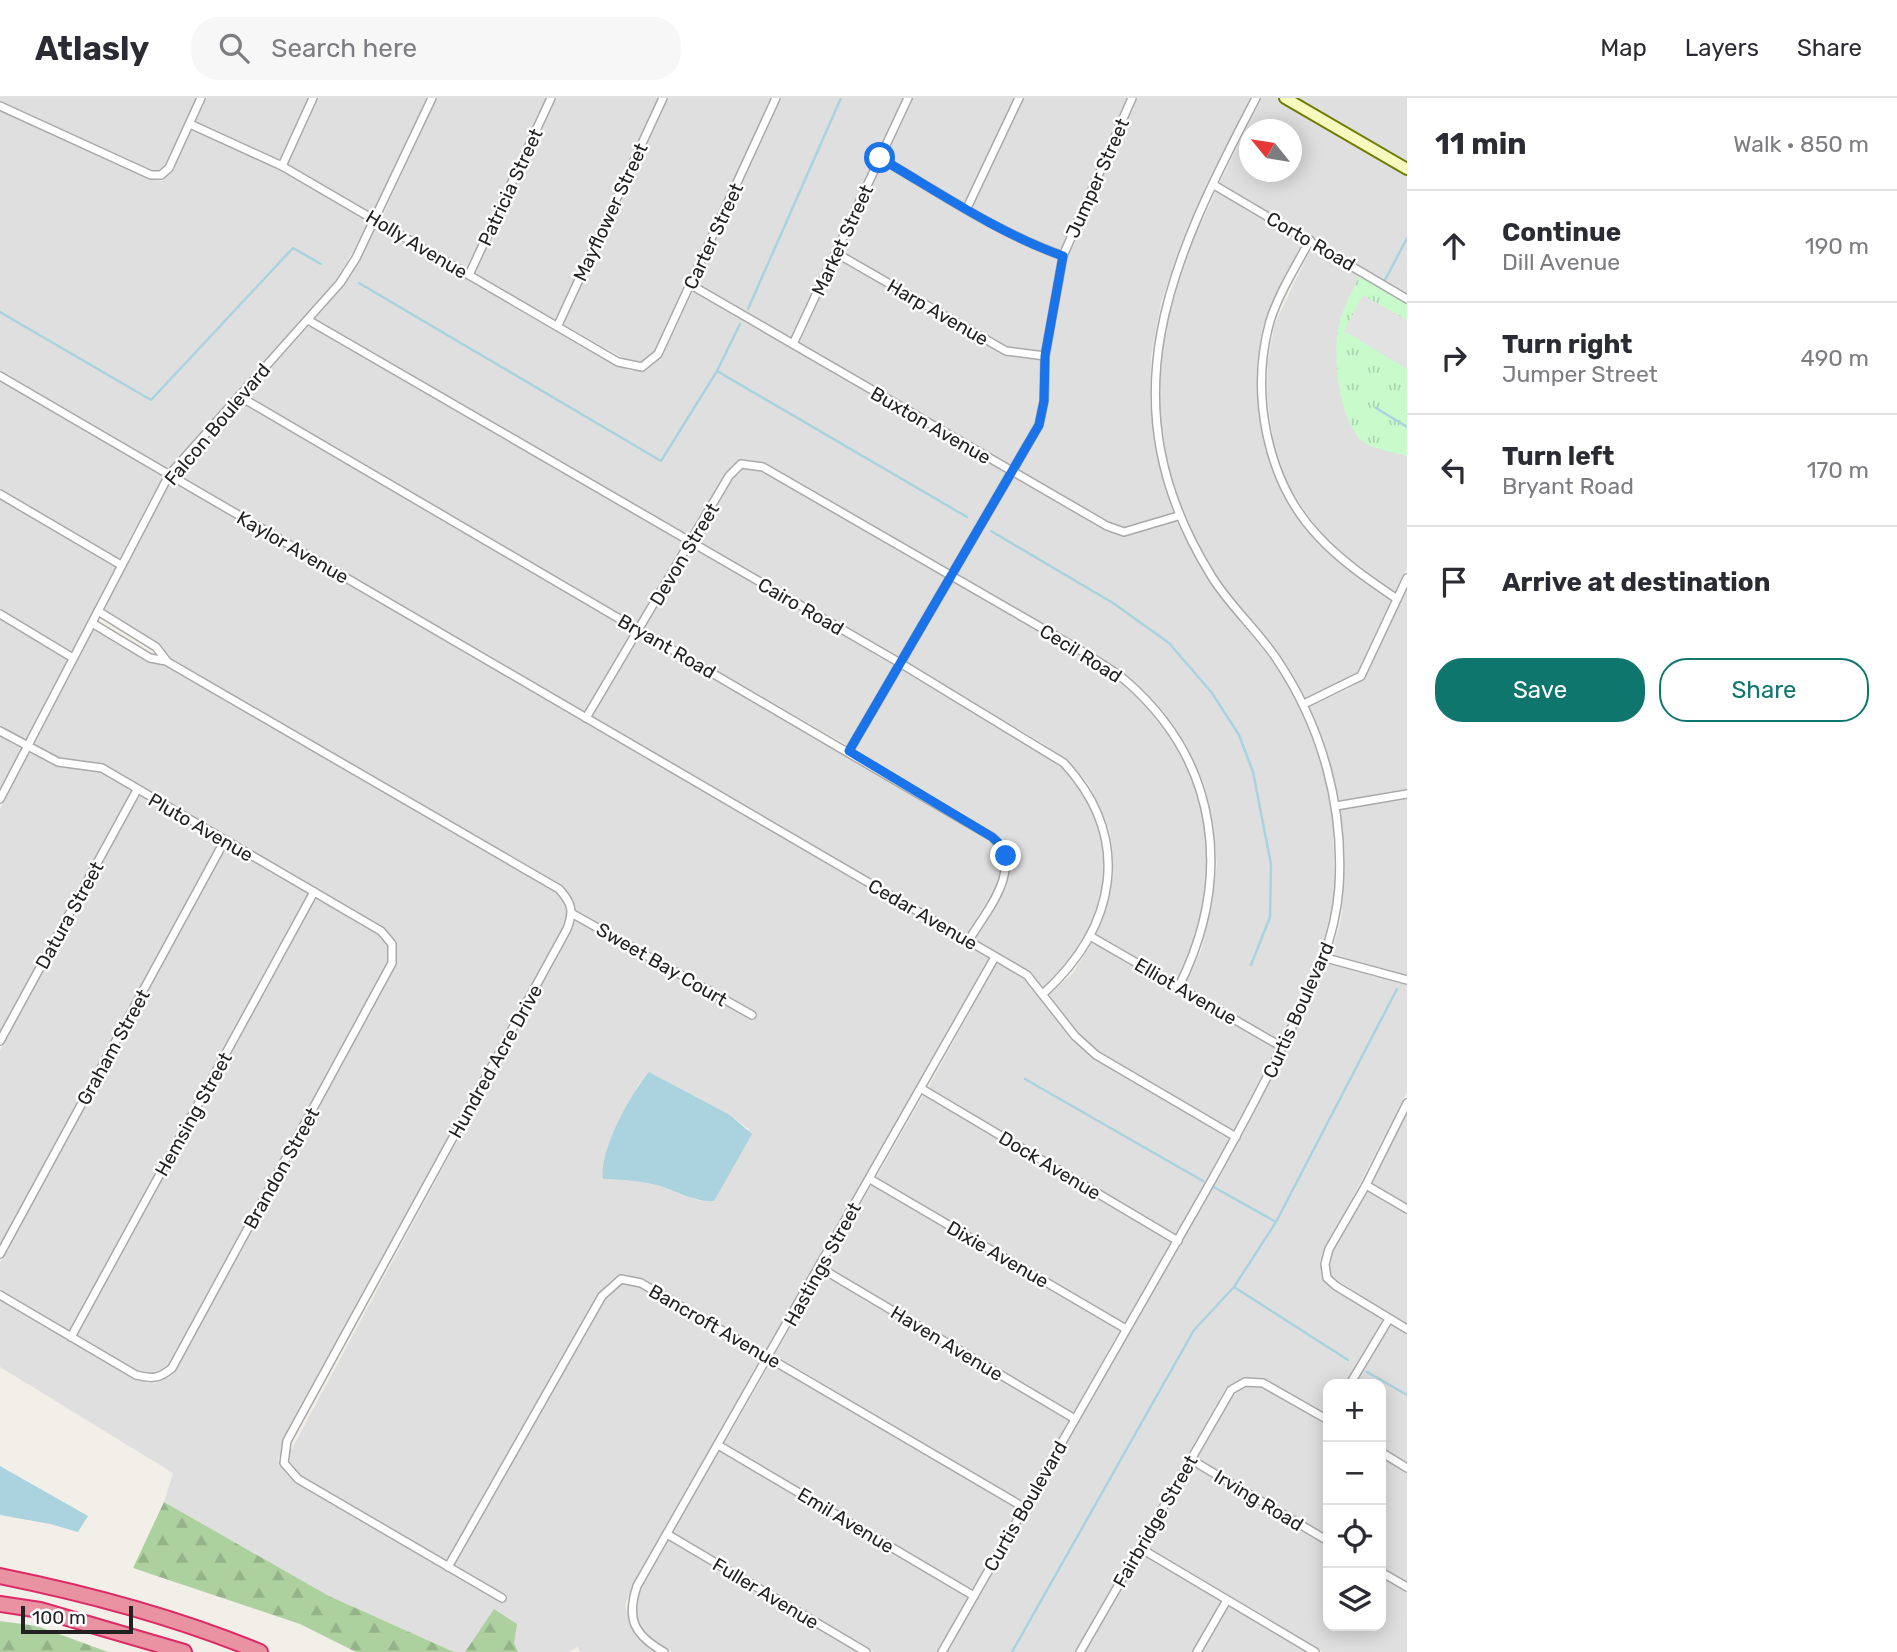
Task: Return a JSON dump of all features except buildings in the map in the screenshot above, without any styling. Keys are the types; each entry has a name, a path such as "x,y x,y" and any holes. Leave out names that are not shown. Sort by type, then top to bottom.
{"highway":[{"path":"0,1576 86,1594 216,1633 260,1652"},
{"path":"0,1604 40,1610 184,1652"}],"main road":[{"path":"1285,98 1407,169"}],"street":[{"path":"0,106 151,175 162,175 201,98"},
{"path":"282,166 313,98"},
{"name":"Falcon Boulevard","path":"0,799 169,475 308,320 356,258 432,98"},
{"name":"Patricia Street","path":"469,275 551,98"},
{"name":"Mayflower Street","path":"558,325 663,98"},
{"name":"Carter Street","path":"642,367 658,354 776,98"},
{"name":"Market Street","path":"793,344 908,98"},
{"path":"967,208 1019,98"},
{"name":"Jumper Street","path":"849,751 1039,425 1044,401 1045,356 1063,256 1132,98"},
{"name":"Curtis Boulevard","path":"942,1652 1236,1137 1326,958 1336,918 1339,884 1336,806 1327,767 1304,704 1275,656 1213,580 1178,516 1161,452 1154,403 1155,358 1165,305 1182,254 1256,98"},
{"name":"Holly Avenue","path":"190,124 282,166 618,362 642,367"},
{"path":"880,158 1029,244 1063,256"},
{"name":"Corto Road","path":"1214,186 1311,240 1407,299"},
{"path":"1311,240 1283,289 1270,321 1264,359 1263,394 1271,455 1287,492 1316,534 1337,555 1397,599"},
{"name":"Harp Avenue","path":"836,253 1006,351 1045,356"},
{"name":"Buxton Avenue","path":"691,285 1107,526 1124,532 1178,516"},
{"name":"Cairo Road","path":"308,320 900,663 1065,763 1084,785 1105,829 1109,851 1109,876 1103,904 1090,936 1069,971 1043,995"},
{"name":"Kaylor Avenue","path":"0,376 586,718"},
{"name":"Bryant Road","path":"239,396 849,751 1002,846 1007,867 1003,882 969,940"},
{"name":"Devon Street","path":"586,718 729,476 741,464"},
{"name":"Cecil Road","path":"741,464 763,467 1085,653 1124,679 1161,716 1185,752 1200,788 1209,824 1212,864 1208,905 1197,950 1179,986"},
{"path":"0,494 121,565"},
{"path":"1304,704 1360,676 1407,578"},
{"path":"98,611 156,648 166,661"},
{"path":"0,614 74,658"},
{"path":"92,623 150,657 166,661 559,889 569,901 573,914"},
{"name":"Cedar Avenue","path":"586,718 1027,975 1075,1036 1096,1055 1236,1137"},
{"name":"Pluto Avenue","path":"0,732 58,762 102,768 381,931 392,944"},
{"name":"Datura Street","path":"0,1041 137,790"},
{"path":"1336,806 1407,794"},
{"name":"Graham Street","path":"0,1254 225,841"},
{"name":"Hemsing Street","path":"71,1337 314,892"},
{"name":"Sweet Bay Court","path":"573,914 752,1015"},
{"name":"Hundred Acre Drive","path":"448,1566 298,1479 284,1463 284,1452 573,914"},
{"name":"Elliot Avenue","path":"1090,936 1282,1047"},
{"name":"Brandon Street","path":"71,1337 136,1376 151,1379 161,1377 172,1368 392,963 392,944"},
{"name":"Hastings Street","path":"664,1652 650,1643 635,1627 630,1608 637,1586 995,957"},
{"path":"1326,958 1407,980"},
{"name":"Dock Avenue","path":"922,1089 1178,1241"},
{"path":"1407,1102 1366,1185 1329,1249 1325,1264 1327,1278 1336,1286 1407,1329"},
{"name":"Dixie Avenue","path":"870,1179 1126,1329"},
{"path":"1366,1185 1407,1209"},
{"name":"Haven Avenue","path":"820,1267 1075,1419"},
{"name":"Bancroft Avenue","path":"448,1566 602,1296 621,1279 641,1283 770,1356 1025,1508"},
{"path":"0,1295 71,1337"},
{"path":"1353,1379 1389,1319"},
{"name":"Fairbridge Street","path":"1080,1652 1231,1390 1245,1382 1263,1383 1323,1417"},
{"name":"Emil Avenue","path":"718,1445 974,1596"},
{"path":"1386,1455 1407,1468"},
{"name":"Irving Road","path":"1190,1459 1323,1538"},
{"name":"Fuller Avenue","path":"667,1534 866,1652"},
{"path":"1140,1548 1315,1652"},
{"path":"448,1566 502,1598"},
{"path":"1386,1575 1407,1587"},
{"path":"1197,1652 1227,1600"}],"shaded area":[{"path":"0,98 197,98 165,165 159,171 152,171 0,101"},
{"path":"206,98 309,98 280,160 195,123"},
{"path":"318,98 427,98 373,214 288,164"},
{"path":"437,98 546,98 467,270 381,219"},
{"path":"555,98 658,98 556,320 474,274"},
{"path":"667,98 771,98 655,352 640,363 632,363 563,324"},
{"path":"781,98 903,98 791,339 696,284"},
{"path":"913,98 1014,98 965,203 886,157"},
{"path":"1024,98 1127,98 1060,251 1030,240 973,207"},
{"path":"1137,98 1251,98 1178,252 1161,303 1151,357 1150,403 1157,453 1173,513 1124,528 1108,523 1017,471 1042,427 1049,402 1049,356 1067,257"},
{"path":"1261,98 1278,98 1407,174 1407,294 1219,184 1239,143 1239,182 1302,182 1302,119 1251,119"},
{"path":"1293,98 1407,98 1407,165"},
{"path":"0,110 149,179 162,181 172,169 192,129 281,169 370,221 336,281 168,470 0,372"},
{"path":"882,164 997,231 1027,247 1058,258 1041,352 1007,347 842,252"},
{"path":"1216,191 1305,242 1280,287 1267,319 1259,358 1259,394 1267,455 1283,493 1313,537 1335,558 1392,600 1357,673 1306,699 1278,653 1217,578 1182,515 1165,452 1159,403 1159,359 1169,306 1186,255"},
{"path":"377,225 630,371 646,371 662,357 693,291 1006,473 949,570 765,463 752,460 742,459 731,467 690,537 315,319 343,286"},
{"path":"1312,246 1360,275 1341,317 1337,338 1338,356 1366,443 1407,456 1407,568 1395,593 1340,552 1319,532 1291,490 1275,454 1267,395 1268,360 1275,323"},
{"path":"838,259 1004,354 1041,360 1040,400 1035,423 1010,466 799,343"},
{"path":"1363,295 1407,320 1407,369 1344,331"},
{"path":"310,325 686,543 636,625 245,395"},
{"path":"0,381 163,476 119,559 0,489"},
{"path":"240,401 632,631 585,712 175,474"},
{"path":"743,468 762,470 945,577 898,658 697,541 733,478"},
{"path":"1014,477 1105,530 1123,536 1176,521 1210,582 1271,658 1300,706 1323,768 1332,806 1335,884 1332,917 1322,956 1280,1041 1184,985 1201,951 1212,906 1217,865 1213,824 1205,788 1189,751 1164,713 1126,676 1087,649 957,575"},
{"path":"171,481 990,958 768,1351 642,1280 621,1275 611,1280 599,1294 446,1561 300,1476 288,1462 289,1454 576,920 753,1020 757,1014 577,911 573,899 561,885 171,659 158,644 104,609","holes":["649,1072 730,1115 749,1129 700,1201 661,1186 630,1179 603,1178 620,1122 638,1085"]},
{"path":"0,498 116,566 72,653 0,610"},
{"path":"693,548 894,665 847,745 644,629"},
{"path":"953,581 1083,656 1122,682 1157,718 1182,754 1196,789 1205,824 1208,863 1204,904 1193,948 1177,981 1095,935 1107,905 1113,877 1113,851 1109,828 1088,783 1067,761 1044,744 905,662"},
{"path":"1407,588 1407,789 1339,801 1309,707 1348,689 1364,678"},
{"path":"0,619 68,659 25,742 0,727"},
{"path":"94,629 148,661 167,665 556,892 566,902 569,913 563,927 284,1439 278,1461 286,1474 296,1482 504,1603 507,1596 454,1565 606,1298 623,1283 640,1287 764,1357 633,1584 625,1605 632,1630 657,1652 580,1652 577,1647 569,1652 518,1652 494,1610 465,1652 454,1652 329,1596 164,1502 173,1473 0,1367 0,1299 134,1379 154,1384 175,1370 396,964 397,941 383,928 104,765 59,758 33,746"},
{"path":"640,636 847,754 999,848 1003,866 999,880 967,935 592,717"},
{"path":"901,669 1062,766 1081,787 1101,829 1105,875 1099,903 1086,934 1065,968 1044,989 1029,972 974,939 1007,883 1011,867 1005,843 855,750"},
{"path":"0,736 22,749 0,790"},
{"path":"30,753 58,766 101,772 132,791 0,1032 0,809"},
{"path":"139,795 219,842 0,1245 0,1051"},
{"path":"1407,798 1407,976 1331,955 1341,920 1344,885 1341,809"},
{"path":"227,846 309,893 69,1331 0,1291 0,1263"},
{"path":"316,898 378,934 388,945 388,962 168,1365 159,1373 137,1372 77,1336"},
{"path":"1092,942 1277,1048 1234,1131 1098,1052 1078,1033 1049,995 1073,973"},
{"path":"997,962 1024,978 1072,1038 1093,1058 1230,1138 1176,1236 928,1088"},
{"path":"1328,963 1407,984 1407,1092 1320,1261 1324,1281 1383,1320 1348,1379 1323,1379 1323,1413 1263,1379 1242,1379 1226,1388 1075,1652 947,1652 1242,1136"},
{"path":"924,1094 1172,1242 1124,1324 876,1178"},
{"path":"1407,1112 1407,1205 1372,1184"},
{"path":"872,1184 1120,1330 1073,1413 825,1266"},
{"path":"1368,1191 1407,1214 1407,1325 1331,1276 1329,1265 1333,1251"},
{"path":"821,1272 1069,1420 1023,1502 775,1355"},
{"path":"1390,1324 1407,1334 1407,1464 1386,1451 1386,1379 1358,1379"},
{"path":"771,1362 1019,1509 972,1590 724,1444"},
{"path":"1246,1386 1262,1387 1323,1422 1323,1533 1196,1458 1230,1398"},
{"path":"720,1450 968,1597 937,1652 874,1652 672,1533"},
{"path":"1386,1460 1407,1473 1407,1583 1386,1570"},
{"path":"1192,1465 1323,1542 1323,1631 1386,1631 1386,1579 1407,1592 1407,1652 1323,1652 1146,1547"},
{"path":"669,1540 859,1652 672,1652 652,1641 639,1626 634,1608 641,1588"},
{"path":"1142,1553 1222,1601 1192,1652 1085,1652"},
{"path":"1229,1605 1308,1652 1202,1652"}],"green space":[{"path":"1360,275 1407,303 1407,456 1369,445 1356,435 1340,394 1338,328"},
{"path":"164,1502 329,1596 454,1652 356,1652 300,1624 133,1568"},
{"path":"494,1609 517,1624 514,1643 518,1652 465,1652"},
{"path":"0,1621 37,1626 108,1652 0,1652"}],"water":[{"path":"649,1072 730,1115 752,1134 714,1201 693,1198 646,1183 603,1179 603,1167 611,1138 625,1107"},
{"path":"0,1466 88,1516 78,1532 0,1515"}],"waterway":[{"path":"748,309 841,98"},
{"path":"1385,280 1407,238"},
{"path":"0,312 151,400 293,248 321,264"},
{"path":"359,283 661,461 717,371 967,517"},
{"path":"717,371 740,324"},
{"path":"1376,408 1407,427"},
{"path":"991,531 1113,603 1169,643 1212,693 1239,735 1253,772 1271,864 1270,917 1251,965"},
{"path":"1012,1652 1194,1330 1234,1287 1276,1222 1397,989"},
{"path":"1025,1079 1203,1181"},
{"path":"1212,1186 1276,1222"},
{"path":"1234,1287 1348,1360"},
{"path":"1367,1372 1407,1395"}],"route":[{"path":"880,158 998,228 1029,244 1063,256 1045,356 1044,401 1039,425 849,751 992,837 1002,846 1006,856"}]}
